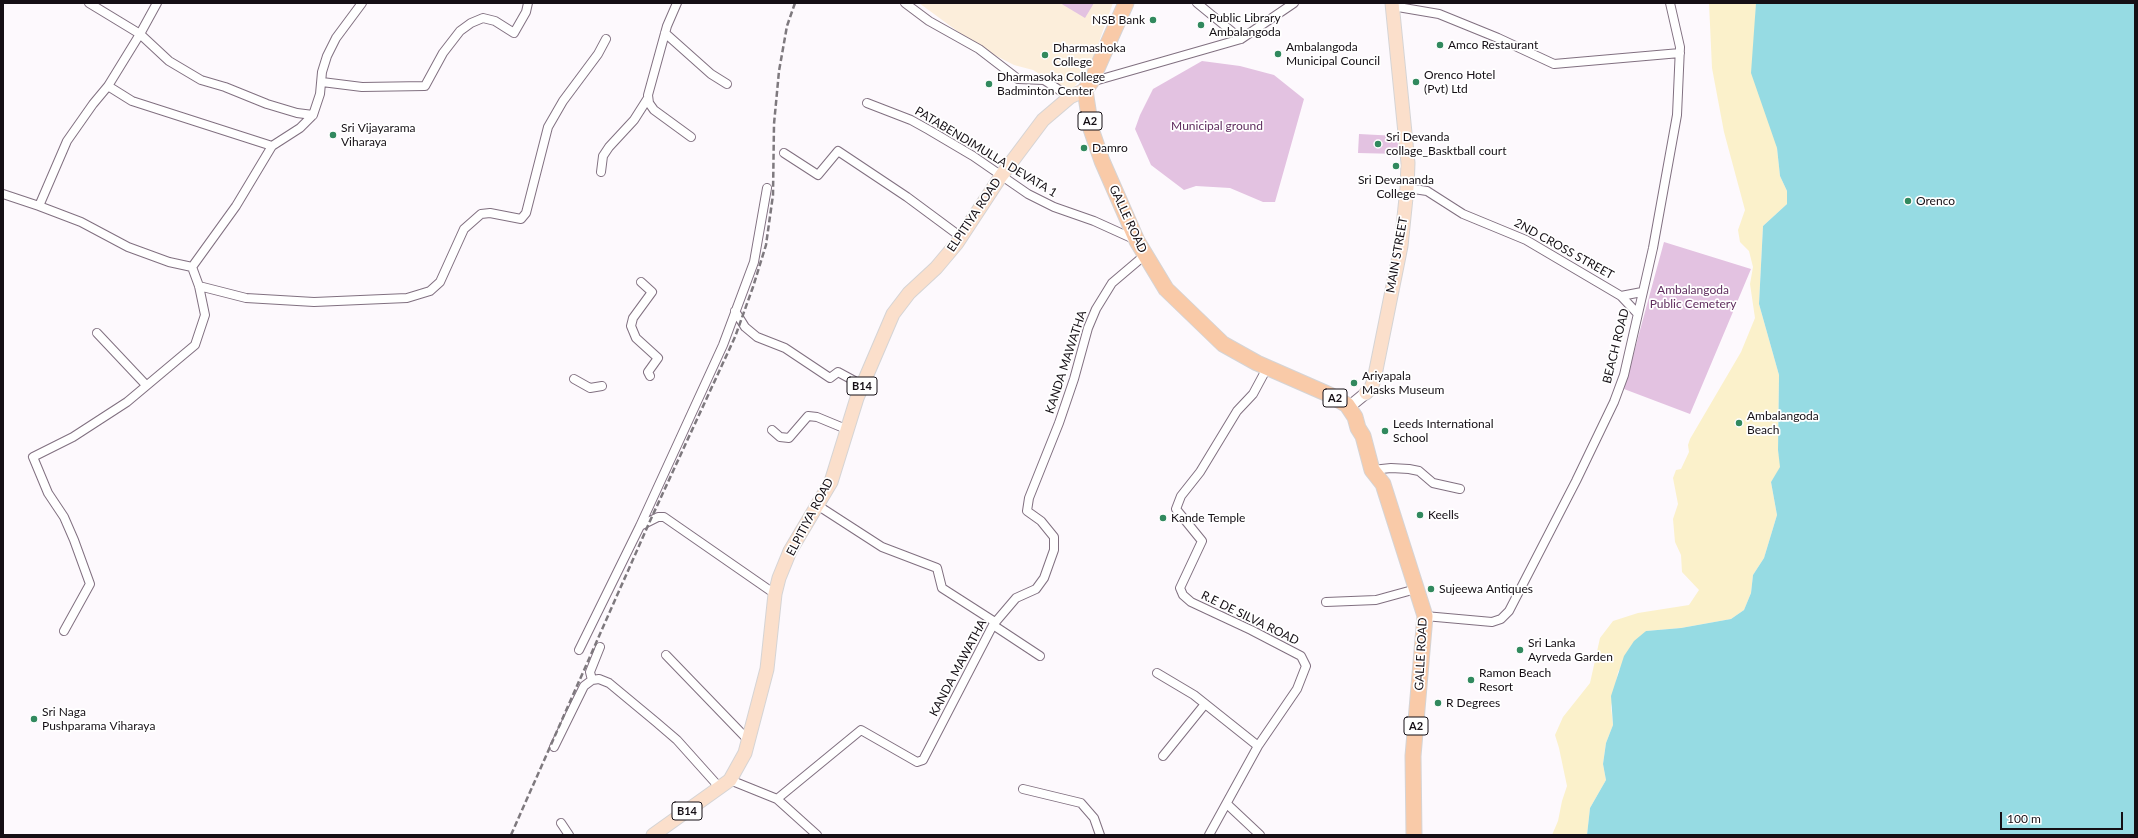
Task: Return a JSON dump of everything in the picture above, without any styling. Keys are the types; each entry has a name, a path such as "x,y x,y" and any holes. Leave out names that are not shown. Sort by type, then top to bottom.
{"highway":[{"path":"1088,86 1126,3"},
{"name":"GALLE ROAD","path":"1088,86 1091,129 1102,161 1137,241 1144,255 1166,289 1223,344 1268,368 1290,377 1299,383 1330,395 1347,406 1355,417 1358,428 1363,436 1372,470 1383,484 1425,616 1413,756 1414,835"},
{"name":"GALLE ROAD","path":"1290,377 1300,377 1346,395 1360,398 1361,412 1365,427 1363,436"}],"main road":[{"name":"MAIN STREET","path":"1360,398 1371,388 1374,380 1400,246 1407,188 1408,163 1392,5"},
{"name":"ELPITIYA ROAD","path":"653,835 725,784 737,769 749,741 767,669 775,594 790,551 831,482 846,429 862,386 893,314 909,293 936,268 961,237 1001,176 1043,120 1070,97 1088,86"}],"street":[{"path":"89,3 140,34 169,61 201,80 225,86 267,104 297,113 313,115"},
{"path":"39,206 67,141 93,104 108,86 157,3"},
{"path":"192,267 236,206 272,146 300,128 313,115 327,56 336,38 362,3"},
{"path":"322,82 362,87 425,86 443,53 460,31 471,23 483,18 494,21 514,33 526,12 528,3"},
{"path":"601,172 603,156 609,147 634,120 648,98 665,33 677,3"},
{"path":"905,3 929,21 979,49 1018,79 1044,80 1070,97"},
{"path":"1197,3 1240,40"},
{"path":"1088,86 1240,40 1294,3"},
{"name":"BEACH ROAD","path":"1425,616 1492,622 1501,619 1509,611 1576,481 1609,412 1624,375 1671,158 1677,115 1680,53 1670,3"},
{"path":"1392,5 1439,14 1498,38 1554,64 1680,53"},
{"path":"665,33 711,74 727,84"},
{"path":"199,286 246,298 314,302 407,298 430,291 440,282 462,233 468,224 481,214 490,213 521,219 526,213 548,127 563,101 598,54 606,39"},
{"path":"108,86 132,101 272,146"},
{"path":"648,98 654,110 691,137"},
{"name":"PATABENDIMULLA DEVATA 1","path":"867,103 911,120 973,156 1028,194 1054,208 1094,221 1137,241"},
{"path":"784,153 818,175 838,151 908,197 961,237"},
{"path":"579,650 640,526 723,345 754,262 767,188"},
{"name":"2ND CROSS STREET","path":"1407,188 1427,191 1463,214 1526,240 1621,296 1637,313"},
{"path":"3,194 81,222 128,247 169,262 192,267"},
{"name":"KANDA MAWATHA","path":"777,799 861,730 917,762 923,760 994,624 1016,598 1036,589 1048,567 1054,550 1054,537 1041,521 1027,511 1029,498 1059,423 1074,379 1088,328 1096,309 1112,283 1144,255"},
{"path":"64,631 90,584 74,540 64,518 48,494 33,457 73,437 127,402 195,345 205,316 199,286 192,267"},
{"path":"640,282 652,292 633,318 631,326 636,338 658,358 648,372 650,376"},
{"name":"2ND CROSS STREET","path":"1621,296 1642,292"},
{"path":"735,311 745,327 757,337 784,348 830,378 838,372 862,386"},
{"path":"97,333 146,385"},
{"name":"R.E DE SILVA ROAD","path":"1209,835 1258,746 1297,689 1304,671 1304,661 1301,656 1251,630 1205,609 1183,595 1180,588 1202,540 1176,509 1182,496 1200,472 1236,411 1253,394 1268,368"},
{"path":"574,379 590,388 602,386"},
{"path":"772,430 780,437 789,438 808,416 817,417 846,429"},
{"path":"1372,470 1391,468 1419,471 1433,483 1460,489"},
{"path":"817,505 882,547 937,568 942,588 1040,656"},
{"path":"640,526 658,517 664,517 775,594"},
{"path":"1326,602 1376,600 1416,589"},
{"path":"592,680 590,672 600,647"},
{"path":"666,656 749,741"},
{"path":"1157,673 1205,704 1258,746"},
{"path":"554,748 584,686 592,680 599,679 609,683 633,702 725,784 777,799 817,835"},
{"path":"1163,756 1205,704"},
{"path":"1023,789 1081,803 1094,818 1100,835"},
{"path":"1227,804 1260,835"},
{"path":"561,823 569,835"}],"shaded area":[{"name":"Dharmashoka College","path":"919,3 1113,3 1091,64 1070,93 1033,70 1014,65 979,47"}],"green space":[{"path":"1060,3 1094,3 1085,18"},
{"name":"Municipal ground","path":"1202,61 1240,66 1274,75 1304,99 1275,202 1263,202 1230,188 1196,186 1184,190 1151,165 1135,129 1140,115 1153,89"},
{"name":"Sri Devanda collage_Basktball court","path":"1359,134 1397,136 1399,154 1358,153"},
{"name":"Ambalangoda Public Cemetery","path":"1664,242 1751,269 1690,414 1624,389"}],"sand":[{"name":"Ambalangoda Beach","path":"1709,3 1756,3 1755,32 1777,148 1780,176 1787,191 1787,204 1763,226 1759,304 1779,375 1778,450 1781,467 1771,482 1777,515 1764,558 1753,575 1751,593 1744,610 1731,619 1681,628 1646,631 1618,672 1611,707 1613,725 1606,743 1603,764 1606,780 1590,808 1587,835 1552,835 1558,821 1567,786 1555,735 1563,717 1590,683 1600,638 1613,621 1638,613 1689,605 1699,590 1682,572 1681,555 1675,542 1673,519 1678,504 1673,478 1676,470 1681,469 1689,452 1688,445 1690,439 1741,352 1755,318 1750,284 1753,267 1749,251 1740,242 1738,230 1745,210 1724,132 1712,68"}],"water":[{"path":"1756,3 2135,3 2135,835 1587,835 1590,808 1606,780 1603,764 1606,743 1613,725 1611,696 1624,656 1634,641 1646,631 1681,628 1731,619 1744,610 1751,593 1753,575 1764,558 1777,515 1771,482 1780,467 1778,450 1779,375 1759,304 1763,226 1787,204 1787,191 1780,176 1777,148 1751,73"}],"railway":[{"path":"511,835 650,521 735,337 753,287 766,245 773,195 774,124 779,71 787,26 795,3"}],"place":[{"name":"NSB Bank","path":"1153,20"},
{"name":"Public Library Ambalangoda","path":"1201,25"},
{"name":"Amco Restaurant","path":"1440,45"},
{"name":"Ambalangoda Municipal Council","path":"1278,54"},
{"name":"Dharmashoka College","path":"1045,55"},
{"name":"Orenco Hotel (Pvt) Ltd","path":"1416,82"},
{"name":"Dharmasoka College Badminton Center","path":"989,84"},
{"name":"Sri Vijayarama Viharaya","path":"333,135"},
{"name":"Sri Devanda collage_Basktball court","path":"1378,144"},
{"name":"Damro","path":"1084,148"},
{"name":"Sri Devananda College","path":"1396,166"},
{"name":"Orenco","path":"1908,201"},
{"name":"Ariyapala Masks Museum","path":"1354,383"},
{"name":"Ambalangoda Beach","path":"1739,423"},
{"name":"Leeds International School","path":"1385,431"},
{"name":"Keells","path":"1420,515"},
{"name":"Kande Temple","path":"1163,518"},
{"name":"Sujeewa Antiques","path":"1431,589"},
{"name":"Sri Lanka Ayrveda Garden","path":"1520,650"},
{"name":"Ramon Beach Resort","path":"1471,680"},
{"name":"R Degrees","path":"1438,703"},
{"name":"Sri Naga Pushparama Viharaya","path":"34,719"}]}
